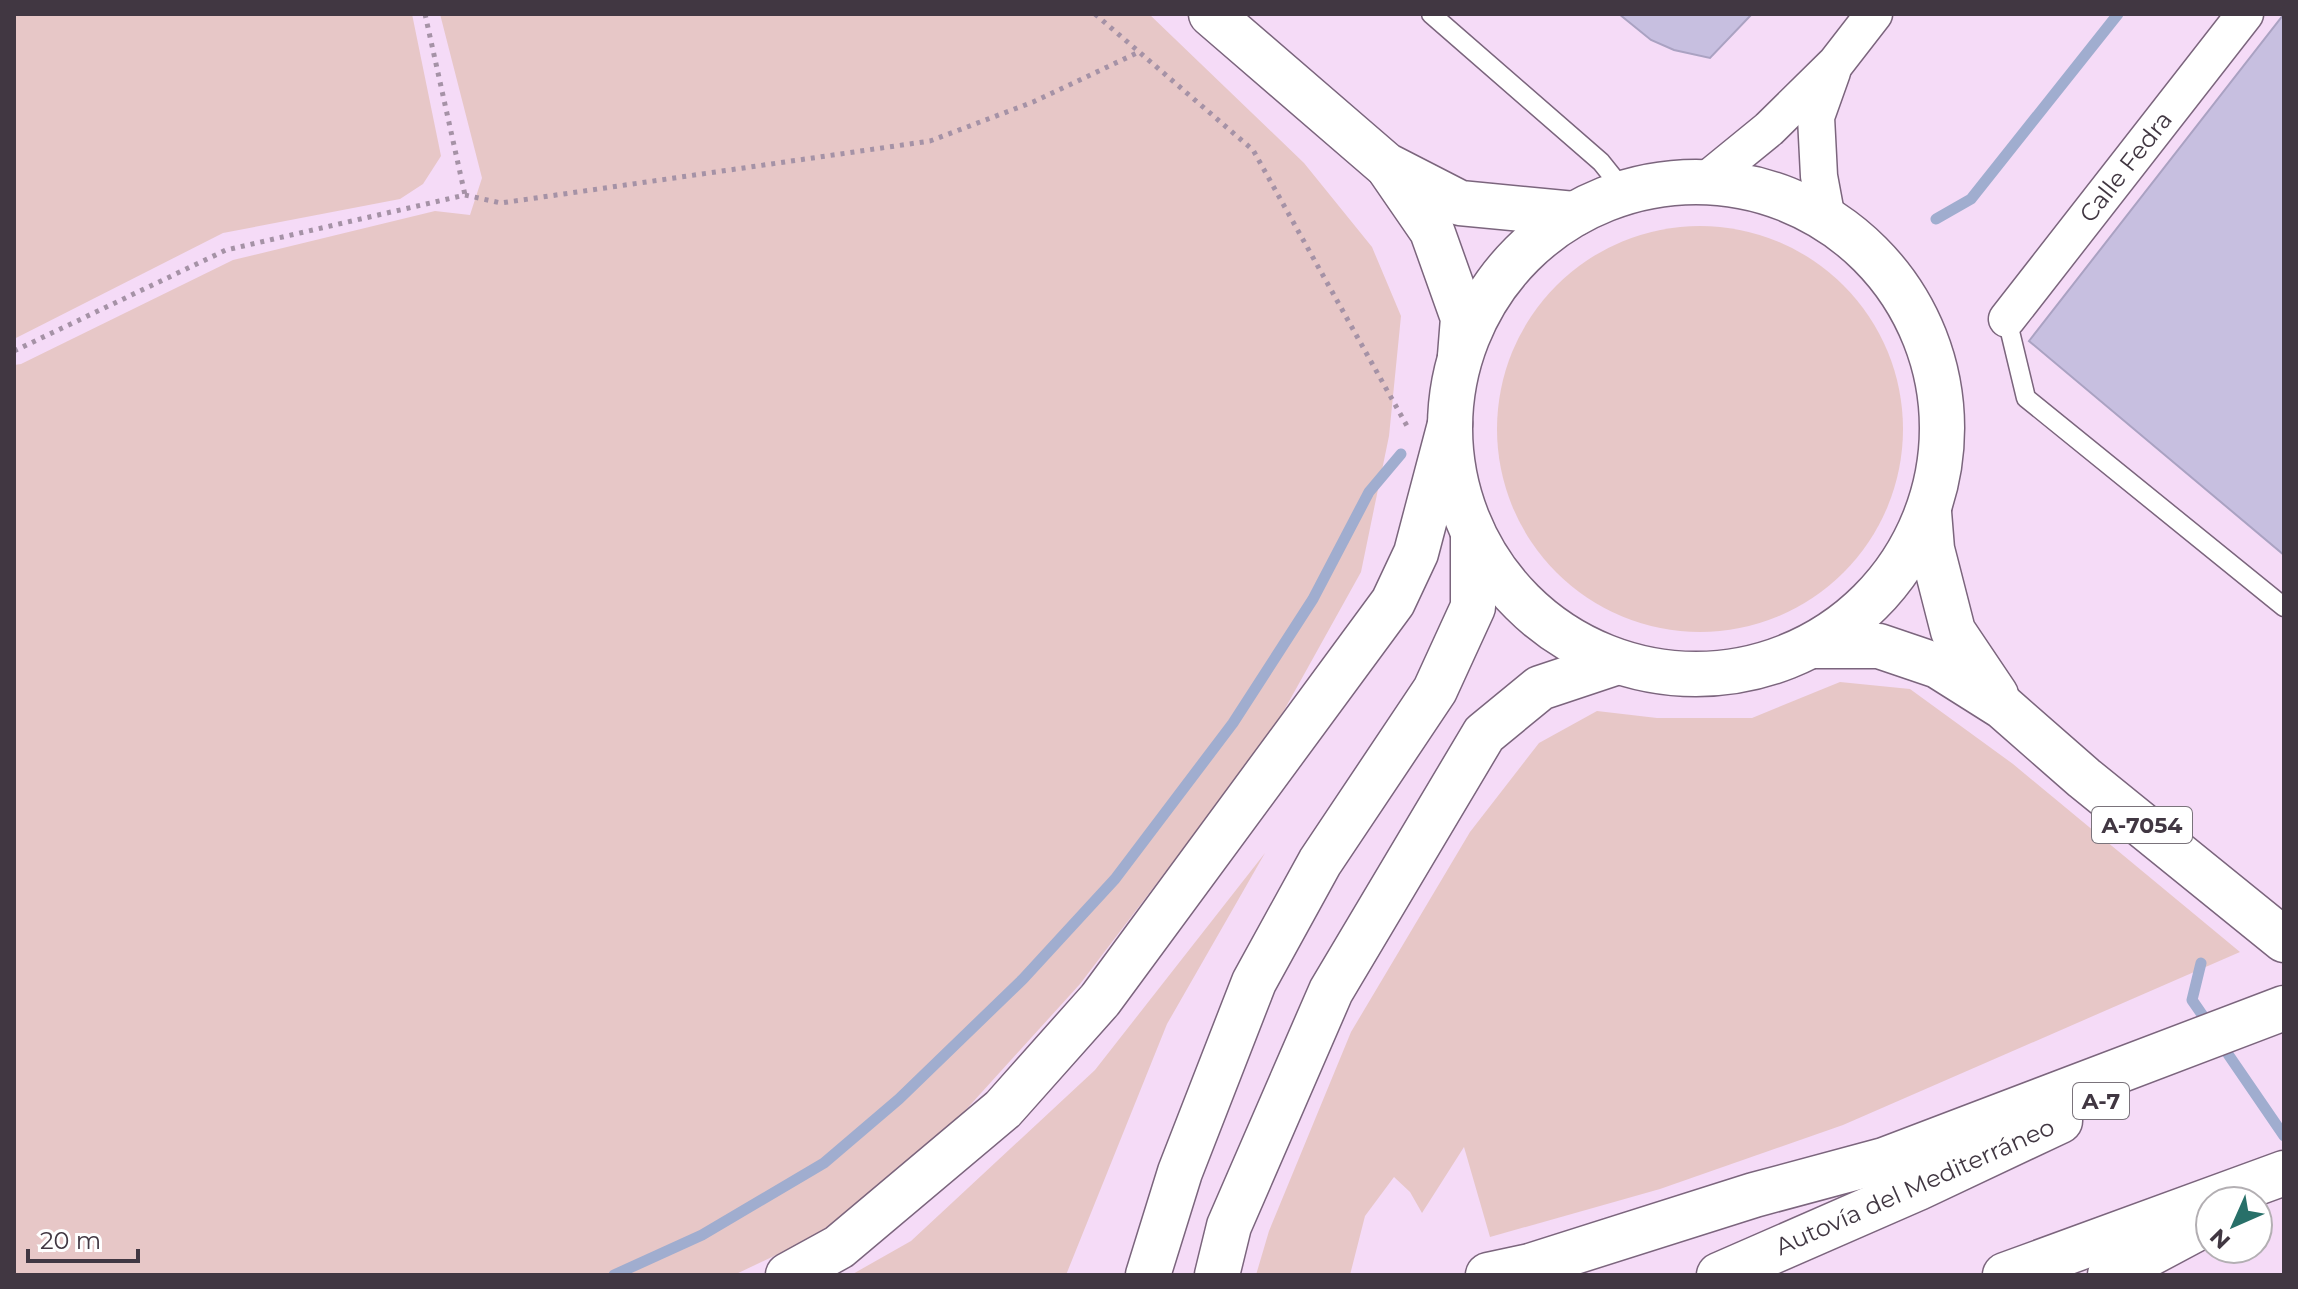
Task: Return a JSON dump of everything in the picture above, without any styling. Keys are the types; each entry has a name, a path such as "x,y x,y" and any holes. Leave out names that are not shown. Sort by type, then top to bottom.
{"main road":[{"path":"1211,14 1386,165 1460,203 1574,214"},
{"path":"788,1275 839,1247 1003,1109 1100,1000 1393,602 1416,553 1429,511 1450,424 1463,318 1432,231 1386,165"},
{"path":"1450,424 1456,480 1473,533 1510,589 1559,633 1618,662 1667,673 1718,674 1767,665 1814,646 1863,611 1902,566 1929,512 1943,446 1938,378 1915,314 1877,261 1827,219 1768,192 1704,182 1625,192 1574,214 1536,240 1504,274 1478,313 1460,356"},
{"name":"A-7054","path":"1929,512 1932,549 1953,631 2003,707"},
{"path":"1148,1275 1180,1172 1254,982 1320,862 1435,690 1473,607 1473,533"},
{"name":"A-7054","path":"1814,646 1879,646 1938,666 2003,707 2084,778 2284,940"},
{"path":"1217,1275 1229,1226 1331,991 1484,734 1540,688 1618,662"},
{"path":"1488,1275 1530,1266 1754,1195 1884,1160 2284,1011"},
{"name":"Autovía del Mediterráneo","path":"1719,1275 1918,1188 2284,1011"},
{"path":"2010,1273 2284,1173"},
{"path":"2110,1275 2194,1230"}],"street":[{"path":"1704,182 1769,129 1836,63 1874,14"},
{"name":"Calle Fedra","path":"2007,319 2245,14"},
{"path":"1827,219 1819,176 1816,117 1836,63"}],"lane":[{"path":"1431,14 1601,162 1625,192"},
{"path":"2007,319 2026,398 2284,607"}],"path":[{"path":"425,14 465,195"},
{"path":"1095,14 1253,150 1435,476"},
{"path":"14,351 226,250 465,195 501,203 930,141 1033,102 1139,52"}],"shaded area":[{"path":"14,14 412,14 441,156 423,184 400,199 223,233 14,339"},
{"path":"440,14 1149,14 1304,163 1372,247 1401,316 1389,436 1361,572 1272,732 1080,984 943,1135 814,1237 734,1275 14,1275 14,365 233,260 435,211 470,215 482,178"},
{"path":"1700,226 1740,230 1778,241 1813,260 1844,285 1869,316 1888,351 1899,389 1903,429 1899,469 1888,507 1869,542 1844,573 1813,598 1778,617 1740,628 1700,632 1660,628 1622,617 1587,598 1556,573 1531,542 1512,507 1501,469 1497,429 1501,389 1512,351 1531,316 1556,285 1587,260 1622,241 1660,230"},
{"path":"1840,682 1910,689 2013,764 2240,952 1843,1125 1660,1189 1490,1237 1464,1147 1422,1213 1410,1192 1394,1177 1365,1216 1350,1275 1256,1275 1269,1231 1351,1032 1470,832 1539,743 1597,711 1657,718 1752,718"},
{"path":"1265,853 1167,1024 1066,1275 851,1275 911,1241 1095,1070"}],"building":[{"path":"1619,14 1752,14 1710,58 1674,50 1651,40"},
{"path":"2284,14 2284,555 2029,341"}],"waterway":[{"path":"1936,219 1971,199 2118,14"},
{"path":"614,1275 702,1235 824,1163 899,1099 1023,979 1115,879 1233,723 1313,599 1369,492 1401,454"},
{"path":"2201,963 2192,1000 2210,1026"},
{"path":"2219,1041 2284,1136"}]}
